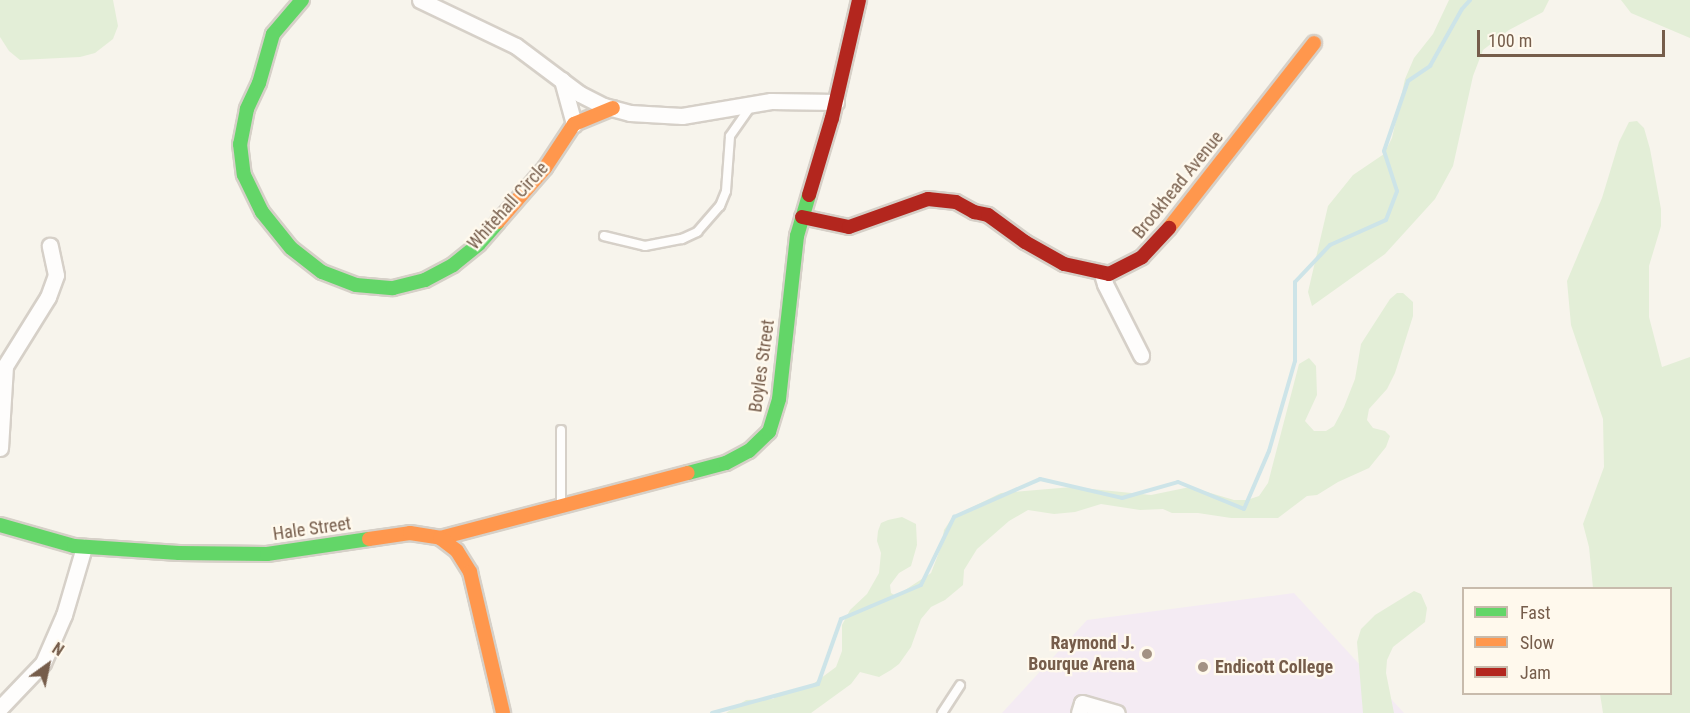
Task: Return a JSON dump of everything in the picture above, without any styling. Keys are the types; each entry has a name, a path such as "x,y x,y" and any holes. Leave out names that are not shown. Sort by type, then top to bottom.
{"street":[{"name":"Whitehall Circle","path":"302,0 273,34 259,83 247,109 240,144 244,175 262,212 291,248 322,272 356,285 393,288 425,280 453,265 478,244 517,201 545,168 574,124"},
{"path":"420,0 516,46 580,94 630,113 682,116 771,101 836,102"},
{"name":"Boyles Street","path":"440,538 726,463 760,442 769,432 779,399 792,270 802,217 836,102 859,0"},
{"name":"Brookhead Avenue","path":"1102,274 1124,267 1155,246 1314,43"},
{"path":"562,80 574,124 613,108"},
{"path":"802,217 849,227 928,199 956,202 974,212 988,215 1025,242 1064,264 1102,274 1141,356"},
{"path":"0,448 2,365 48,297 56,274 50,246"},
{"name":"Hale Street","path":"0,525 56,542 84,547 179,553 267,554 410,532 440,538"},
{"path":"440,538 457,551 470,572 503,713"},
{"path":"0,708 43,663 64,615 84,547"},
{"path":"1079,713 1082,703 1116,713"}],"lane":[{"path":"604,236 645,246 682,239 702,227 720,206 726,191 730,136 753,104"},
{"path":"561,430 561,507"},
{"path":"942,713 960,685"}],"shaded area":[{"name":"Endicott College","path":"1294,593 1404,713 1002,713 1087,620"}],"green space":[{"path":"0,0 113,0 118,26 113,39 95,53 80,57 20,60 9,51 0,37"},
{"path":"1449,0 1549,0 1543,12 1509,30 1483,50 1473,76 1453,166 1435,199 1385,254 1312,306 1308,292 1328,206 1353,175 1384,154 1392,138 1405,79 1414,58 1433,34"},
{"path":"1621,0 1690,0 1690,38 1631,13"},
{"path":"1637,121 1644,128 1661,209 1661,226 1649,266 1649,317 1662,367 1690,357 1690,713 1603,713 1600,695 1672,695 1672,587 1593,587 1589,547 1583,524 1604,467 1603,419 1571,325 1567,281 1602,198 1619,142 1629,122"},
{"path":"1397,293 1403,293 1413,302 1413,316 1395,373 1387,389 1369,409 1367,420 1373,428 1385,431 1390,436 1386,447 1369,468 1338,482 1317,495 1307,496 1278,518 1231,518 1101,504 1075,512 1054,514 1028,510 1009,521 977,549 964,570 963,585 945,600 931,607 921,619 911,647 899,664 891,670 879,677 860,672 851,684 811,713 726,713 746,700 773,699 781,693 813,684 836,667 842,651 842,625 850,610 867,594 879,573 881,553 877,541 878,531 881,523 888,520 902,517 916,524 917,545 911,566 899,573 890,585 891,593 896,596 931,573 941,547 944,530 950,521 958,514 1001,493 1072,487 1151,495 1190,487 1234,500 1247,500 1259,496 1268,483 1299,364 1309,358 1316,366 1317,395 1305,421 1314,431 1326,431 1334,426 1344,407 1355,379 1361,344 1390,299"},
{"path":"1414,591 1421,594 1427,608 1425,622 1393,647 1387,660 1386,673 1394,713 1363,713 1357,642 1361,629 1375,615"}],"waterway":[{"path":"712,713 818,684 841,619 921,585 954,517 1040,479 1122,498 1178,482 1244,509 1269,451 1295,361 1295,282 1330,245 1386,220 1397,191 1384,151 1408,81 1430,66 1462,9 1470,0"}],"traffic: fast":[{"path":"302,0 273,34 259,83 247,109 240,144 244,175 262,212 291,248 322,272 356,285 393,288 425,280 453,265 479,244 498,222"},
{"path":"688,473 726,463 749,451 769,432 779,399 797,236 809,195"},
{"path":"0,525 74,546 179,553 267,554 369,539"}],"traffic: slow":[{"path":"1169,228 1314,43"},
{"path":"498,222 545,168 574,124 613,108"},
{"path":"440,538 688,473"},
{"path":"369,539 410,533 440,538 457,551 470,572 503,713"}],"traffic: jam":[{"path":"809,195 832,118 859,0"},
{"path":"802,217 849,227 928,199 956,202 974,212 988,215 1025,242 1064,264 1109,274 1142,257 1169,228"}],"place":[{"name":"Raymond J. Bourque Arena","path":"1147,654"},
{"name":"Endicott College","path":"1203,667"}]}
